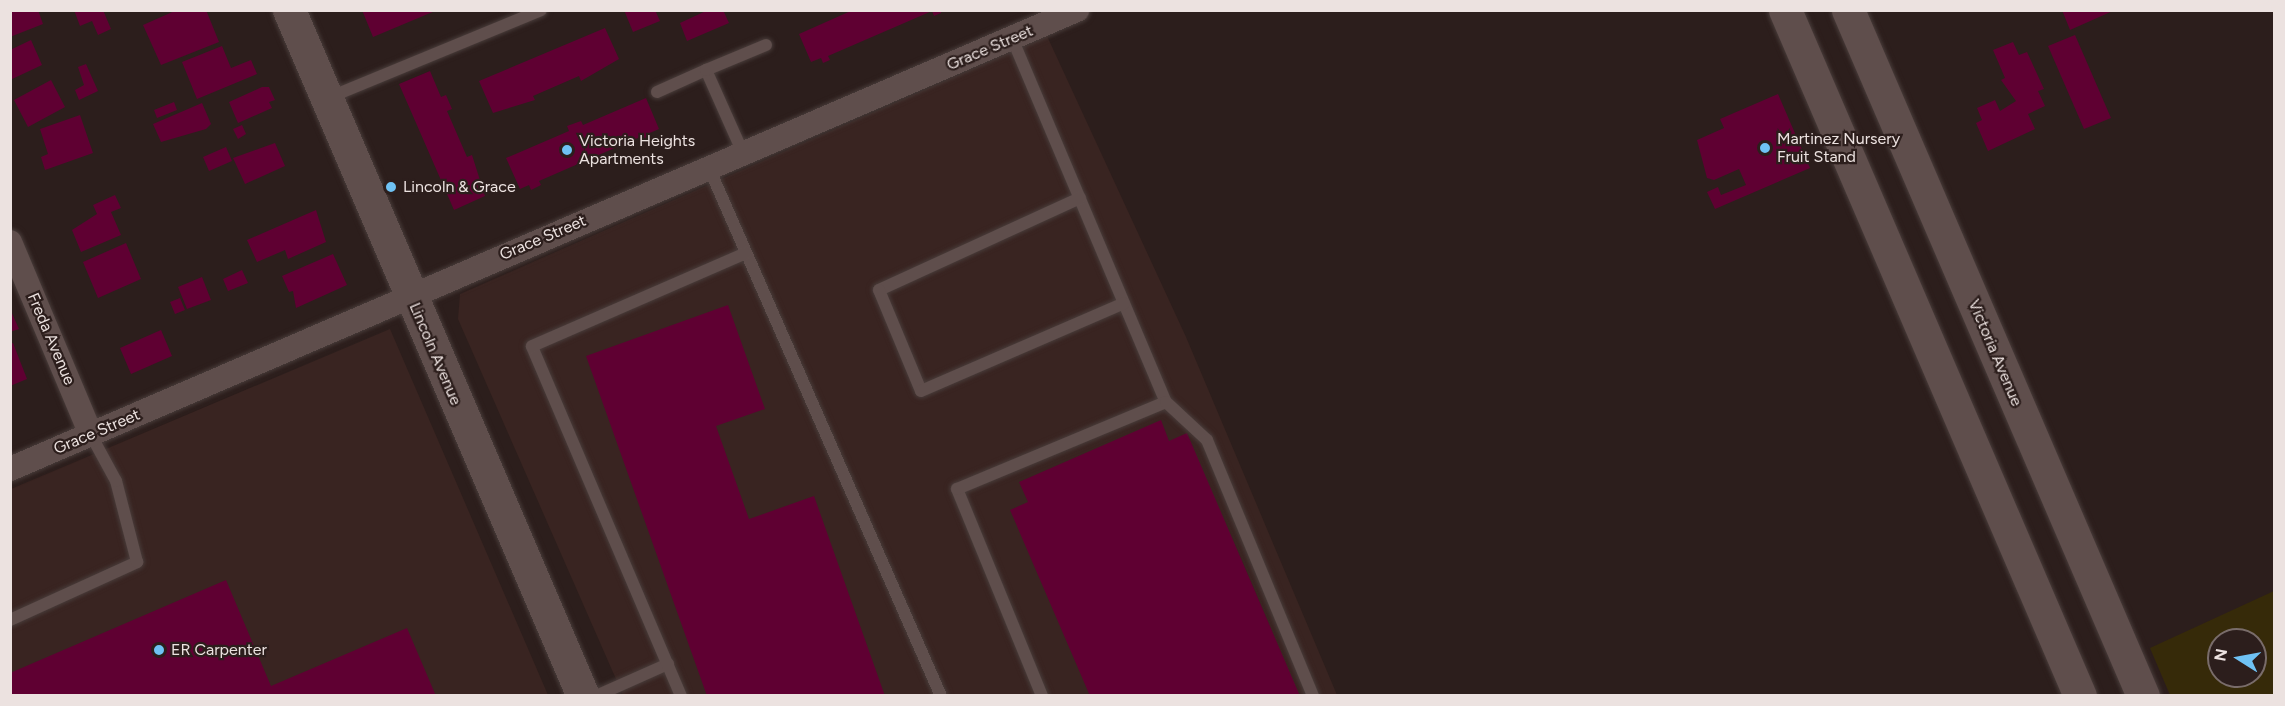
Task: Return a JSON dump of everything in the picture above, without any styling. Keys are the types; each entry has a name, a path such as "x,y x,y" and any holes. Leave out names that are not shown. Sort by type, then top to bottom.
{"main road":[{"name":"Lincoln Avenue","path":"289,10 583,696"},
{"path":"1785,10 2080,696"},
{"name":"Victoria Avenue","path":"1848,10 2143,696"}],"street":[{"name":"Grace Street","path":"10,469 1012,38 1038,18 1077,10"},
{"name":"Freda Avenue","path":"10,242 91,435"}],"lane":[{"path":"327,99 541,10"},
{"path":"1012,38 1166,402 1207,440 1313,696"},
{"path":"657,92 766,45"},
{"path":"705,70 743,153"},
{"path":"709,168 941,696"},
{"path":"1080,198 879,290 921,391 1124,303"},
{"path":"681,696 532,346 746,253"},
{"path":"1042,696 957,489 1166,402"},
{"path":"10,620 137,562 116,481 91,435"},
{"path":"596,696 668,664"}],"shaded area":[{"path":"1047,36 1186,337 1337,695 623,695 458,319 460,294"},
{"path":"390,329 548,695 11,696 11,489"},
{"path":"2274,591 2274,695 2170,695 2150,648"}],"building":[{"path":"10,10 38,10 43,24 10,37"},
{"path":"74,10 103,10 111,29 98,35 92,21 80,26"},
{"path":"177,10 206,10 219,42 161,65 143,25"},
{"path":"362,10 435,10 435,11 373,37"},
{"path":"624,10 655,10 660,21 633,32"},
{"path":"708,10 723,10 729,23 687,41 680,23"},
{"path":"853,10 941,10 941,13 934,16 932,11 828,56 830,60 823,63 821,58 811,62 799,34"},
{"path":"2062,10 2115,10 2070,30"},
{"path":"605,28 619,59 581,81 579,76 533,96 535,100 493,113 479,81"},
{"path":"2075,35 2111,118 2084,129 2048,46"},
{"path":"31,40 42,65 10,80 10,50"},
{"path":"2013,42 2019,55 2027,52 2044,89 2038,91 2045,106 2028,114 2035,129 1988,151 1976,123 1982,120 1977,108 1995,100 2000,111 2016,101 2001,80 2005,78 1993,50"},
{"path":"222,46 231,68 251,60 257,74 197,99 182,62"},
{"path":"86,64 98,91 79,100 75,90 84,85 78,67"},
{"path":"430,71 441,97 446,95 452,109 447,111 467,157 472,155 485,196 454,210 399,84"},
{"path":"51,80 65,107 28,127 14,100"},
{"path":"262,87 269,87 275,100 269,102 272,108 238,123 229,102"},
{"path":"1778,94 1810,168 1715,209 1707,192 1718,187 1721,195 1746,185 1739,169 1714,180 1707,178 1697,140 1724,128 1720,119"},
{"name":"Victoria Heights Apartments","path":"646,98 659,129 650,133 652,138 642,142 640,137 539,181 541,185 531,190 529,185 520,189 506,158 569,131 567,126 581,121 583,125"},
{"path":"174,102 177,110 157,118 154,110"},
{"path":"202,103 211,124 206,129 161,142 153,124"},
{"path":"80,115 93,153 45,170 41,157 48,154 40,129"},
{"path":"242,125 246,134 238,139 233,129"},
{"path":"275,143 285,166 245,184 233,158"},
{"path":"226,147 232,161 209,171 203,157"},
{"path":"115,195 121,208 111,212 121,235 81,252 72,230 97,214 93,205"},
{"path":"316,210 326,242 288,259 285,250 257,262 247,240"},
{"path":"126,243 141,279 98,298 83,262"},
{"path":"333,254 347,285 296,308 293,291 289,292 282,276"},
{"path":"242,270 248,283 228,291 223,279"},
{"path":"202,277 211,300 187,309 178,287"},
{"path":"180,298 185,310 175,314 170,302"},
{"path":"728,305 765,409 716,426 749,519 814,496 885,696 707,696 586,356"},
{"path":"10,309 19,329 10,332"},
{"path":"161,330 172,356 131,374 120,348"},
{"path":"13,343 27,379 10,386 10,344"},
{"path":"1161,420 1169,441 1187,433 1300,696 1090,696 1010,510 1028,502 1019,482"},
{"name":"ER Carpenter","path":"226,580 271,686 407,628 436,696 10,696 10,673"}],"place":[{"name":"Martinez Nursery Fruit Stand","path":"1765,148"},
{"name":"Victoria Heights Apartments","path":"567,150"},
{"name":"Lincoln & Grace","path":"391,187"},
{"name":"ER Carpenter","path":"159,650"}]}
